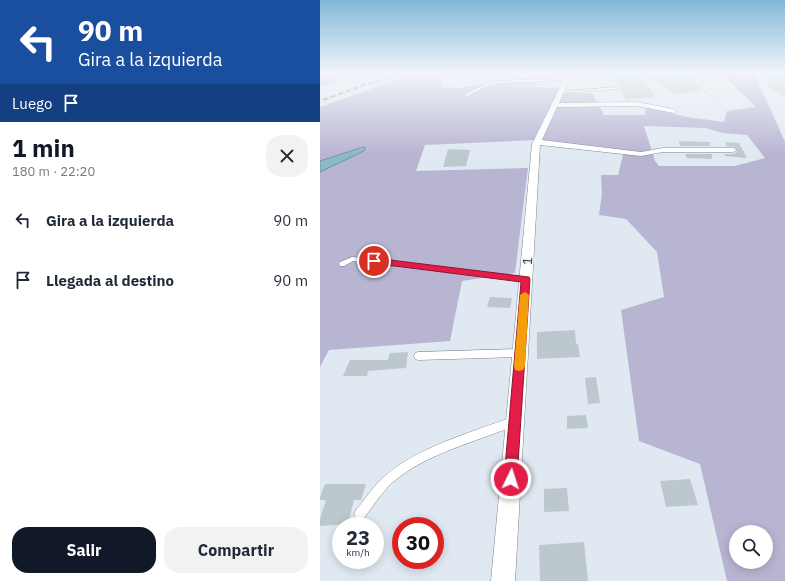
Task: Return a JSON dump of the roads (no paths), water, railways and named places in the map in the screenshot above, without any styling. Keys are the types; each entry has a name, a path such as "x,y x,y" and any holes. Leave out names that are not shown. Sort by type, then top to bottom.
{"street":[{"name":"1","path":"503,581 537,142 556,100"},
{"path":"554,105 637,104 674,111"},
{"path":"537,142 641,154 663,150 733,150"}],"lane":[{"path":"342,264 352,259 526,279"},
{"path":"418,356 520,354"},
{"path":"360,514 388,480 403,468 430,454 515,421"}],"water":[{"path":"365,147 365,150 360,153 320,172 320,161"}]}
